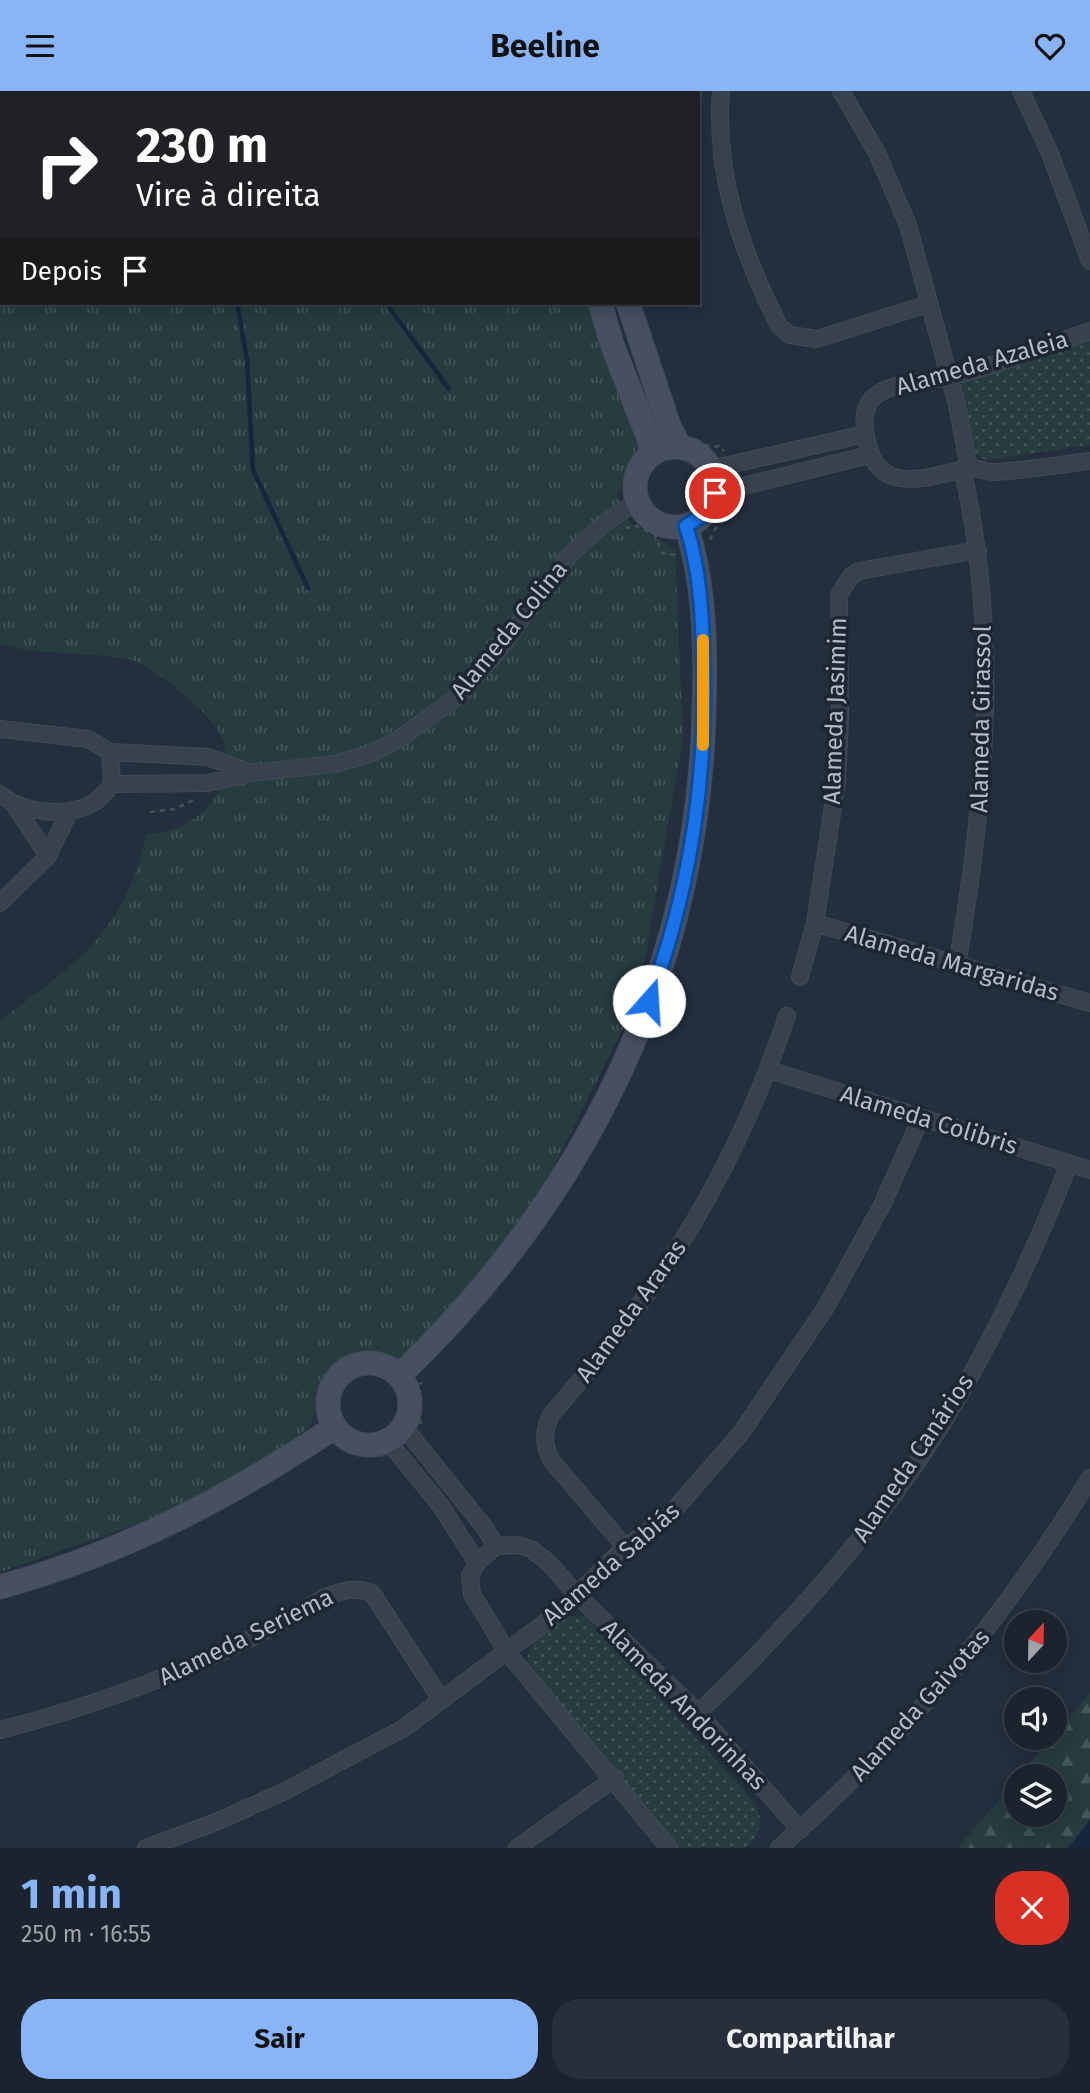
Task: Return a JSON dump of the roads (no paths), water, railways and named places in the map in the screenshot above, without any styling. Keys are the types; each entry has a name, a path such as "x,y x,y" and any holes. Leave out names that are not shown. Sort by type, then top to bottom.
{"street":[{"path":"721,91 718,127 727,191 751,262 779,326 790,335 817,339 928,304"},
{"name":"Alameda Girassol","path":"841,91 877,153 908,225 949,377 978,550 986,711 983,779 979,832 957,965"},
{"path":"1020,91 1049,151 1090,261"},
{"path":"601,305 612,344 654,452"},
{"path":"629,305 669,426 680,447"},
{"name":"Alameda Azaleia","path":"869,455 864,419 869,401 899,386 949,377 1090,331"},
{"path":"712,469 866,434"},
{"path":"680,447 693,450 712,469 715,493 706,513 686,526 674,527 652,520 637,501 635,479 639,468 654,452 680,447"},
{"path":"803,449 808,469"},
{"path":"715,493 869,455 875,466 889,475 908,479 966,470 991,473 1090,461"},
{"name":"Alameda Colina","path":"112,784 208,783 251,773 335,764 372,753 418,728 461,694 482,671 569,556 601,525 637,501"},
{"path":"399,1376 475,1299 538,1219 599,1117 635,1039 656,982 686,874 702,765 705,688 703,633 695,555 686,526"},
{"name":"Alameda Jasimim","path":"800,977 815,923 836,781 840,720 839,595 850,576 859,571 978,550"},
{"path":"0,728 88,739 110,752 208,757 251,773"},
{"path":"15,806 69,812 92,804 112,784 110,752"},
{"path":"191,784 192,756"},
{"path":"0,794 15,806 48,856"},
{"path":"0,903 48,856 69,812"},
{"name":"Alameda Margaridas","path":"815,923 1090,1003"},
{"name":"Alameda Araras","path":"625,1547 551,1460 544,1446 544,1430 551,1415 638,1311 671,1262 732,1155 769,1070 787,1016"},
{"name":"Alameda Colibris","path":"769,1070 1090,1170"},
{"name":"Alameda Sabiás","path":"146,1848 216,1822 343,1763 404,1728 440,1698 558,1613 625,1547 668,1517 741,1433 786,1370 860,1245 921,1118"},
{"name":"Alameda Canários","path":"698,1713 746,1668 851,1551 944,1421 1020,1282 1069,1164"},
{"path":"336,1436 330,1418 328,1397 343,1371 352,1366 372,1363 382,1365 399,1376 410,1400 401,1440 477,1563"},
{"path":"0,1587 121,1548 188,1516 336,1436 359,1443 401,1440 458,1493 496,1546 477,1563 468,1584 506,1652 615,1778 670,1848"},
{"name":"Alameda Gaivotas","path":"779,1848 894,1740 974,1647 1013,1597 1090,1478"},
{"path":"441,1506 458,1493"},
{"name":"Alameda Andorinhas","path":"496,1546 518,1545 531,1549 549,1563 576,1594 698,1713 800,1830"},
{"name":"Alameda Seriema","path":"0,1730 107,1700 181,1671 253,1638 344,1589 358,1588 372,1593 440,1698"},
{"path":"517,1848 615,1778"}],"water":[{"path":"1090,1820 1090,1848 1068,1848"}],"waterway":[{"path":"237,305 247,360 253,470 308,588"},
{"path":"387,305 449,389"}]}
